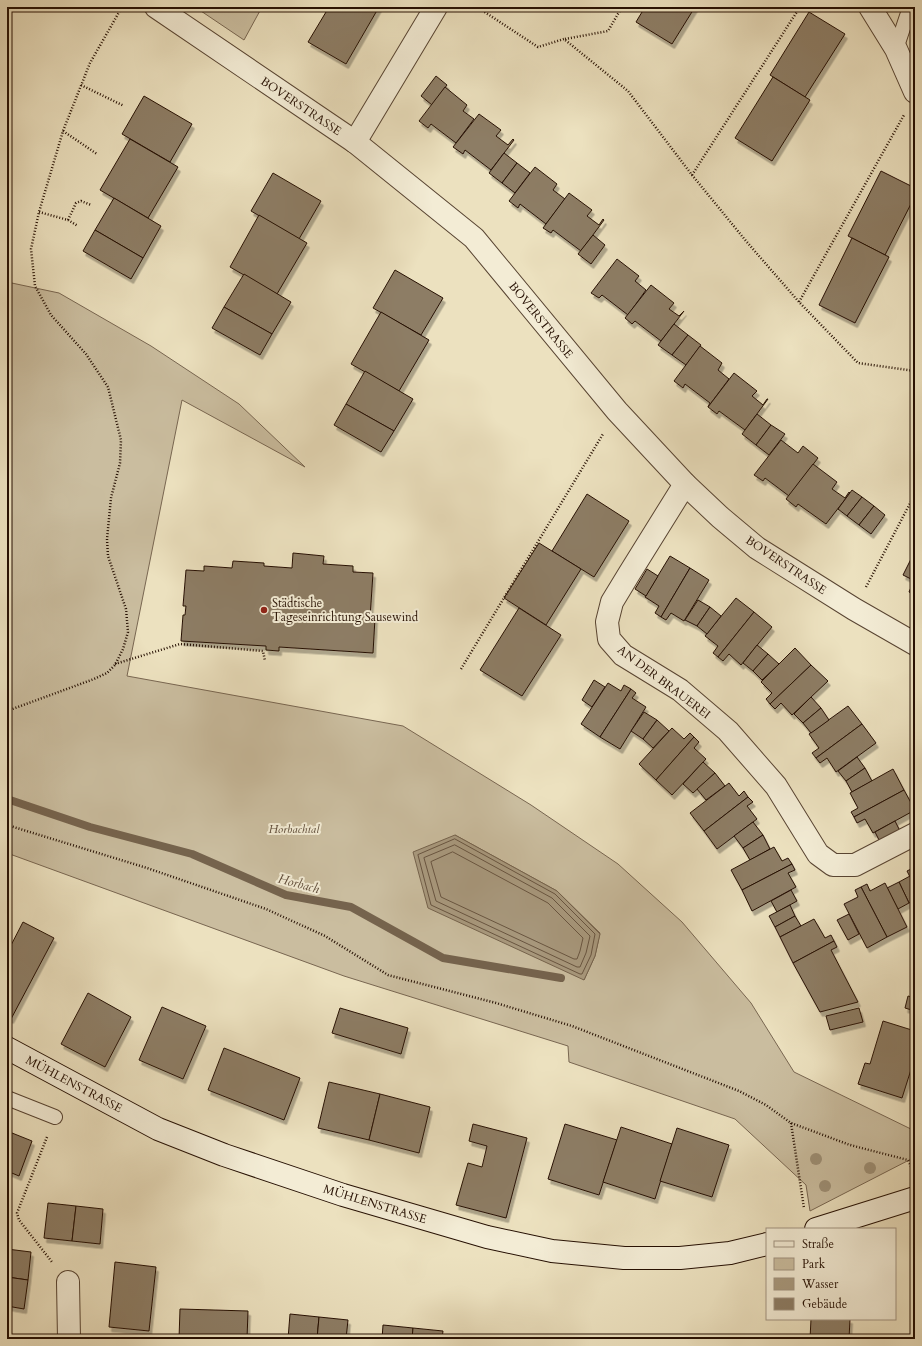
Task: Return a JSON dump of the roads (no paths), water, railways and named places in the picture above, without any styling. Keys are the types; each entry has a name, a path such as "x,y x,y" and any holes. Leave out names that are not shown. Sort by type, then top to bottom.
{"street":[{"name":"BOVERSTRASSE","path":"156,7 355,142 474,238 617,412 685,484 720,517 757,548 854,609 915,644"},
{"path":"355,142 436,7"},
{"path":"870,7 896,49 911,100"},
{"name":"AN DER BRAUEREI","path":"685,484 612,602 607,622 609,639 623,655 680,690 728,731 776,786 818,854 833,866 855,864 915,834"},
{"name":"MÜHLENSTRASSE","path":"7,1048 158,1128 224,1156 343,1195 487,1237 552,1251 624,1258 680,1258 730,1253 766,1244"},
{"path":"810,1221 915,1198"},
{"path":"68,1282 69,1339"}],"lane":[{"path":"896,49 910,7"},
{"path":"7,1098 55,1116"}],"water":[{"path":"455,835 557,891 600,934 595,956 584,980 428,908 413,852"}],"waterway":[{"name":"Horbach","path":"7,799 90,827 192,854 286,895 351,907 443,958 561,978"}],"place":[{"name":"Städtische Tageseinrichtung Sausewind","path":"264,610"}],"park label":[{"name":"Horbachtal","path":"294,829"}]}
